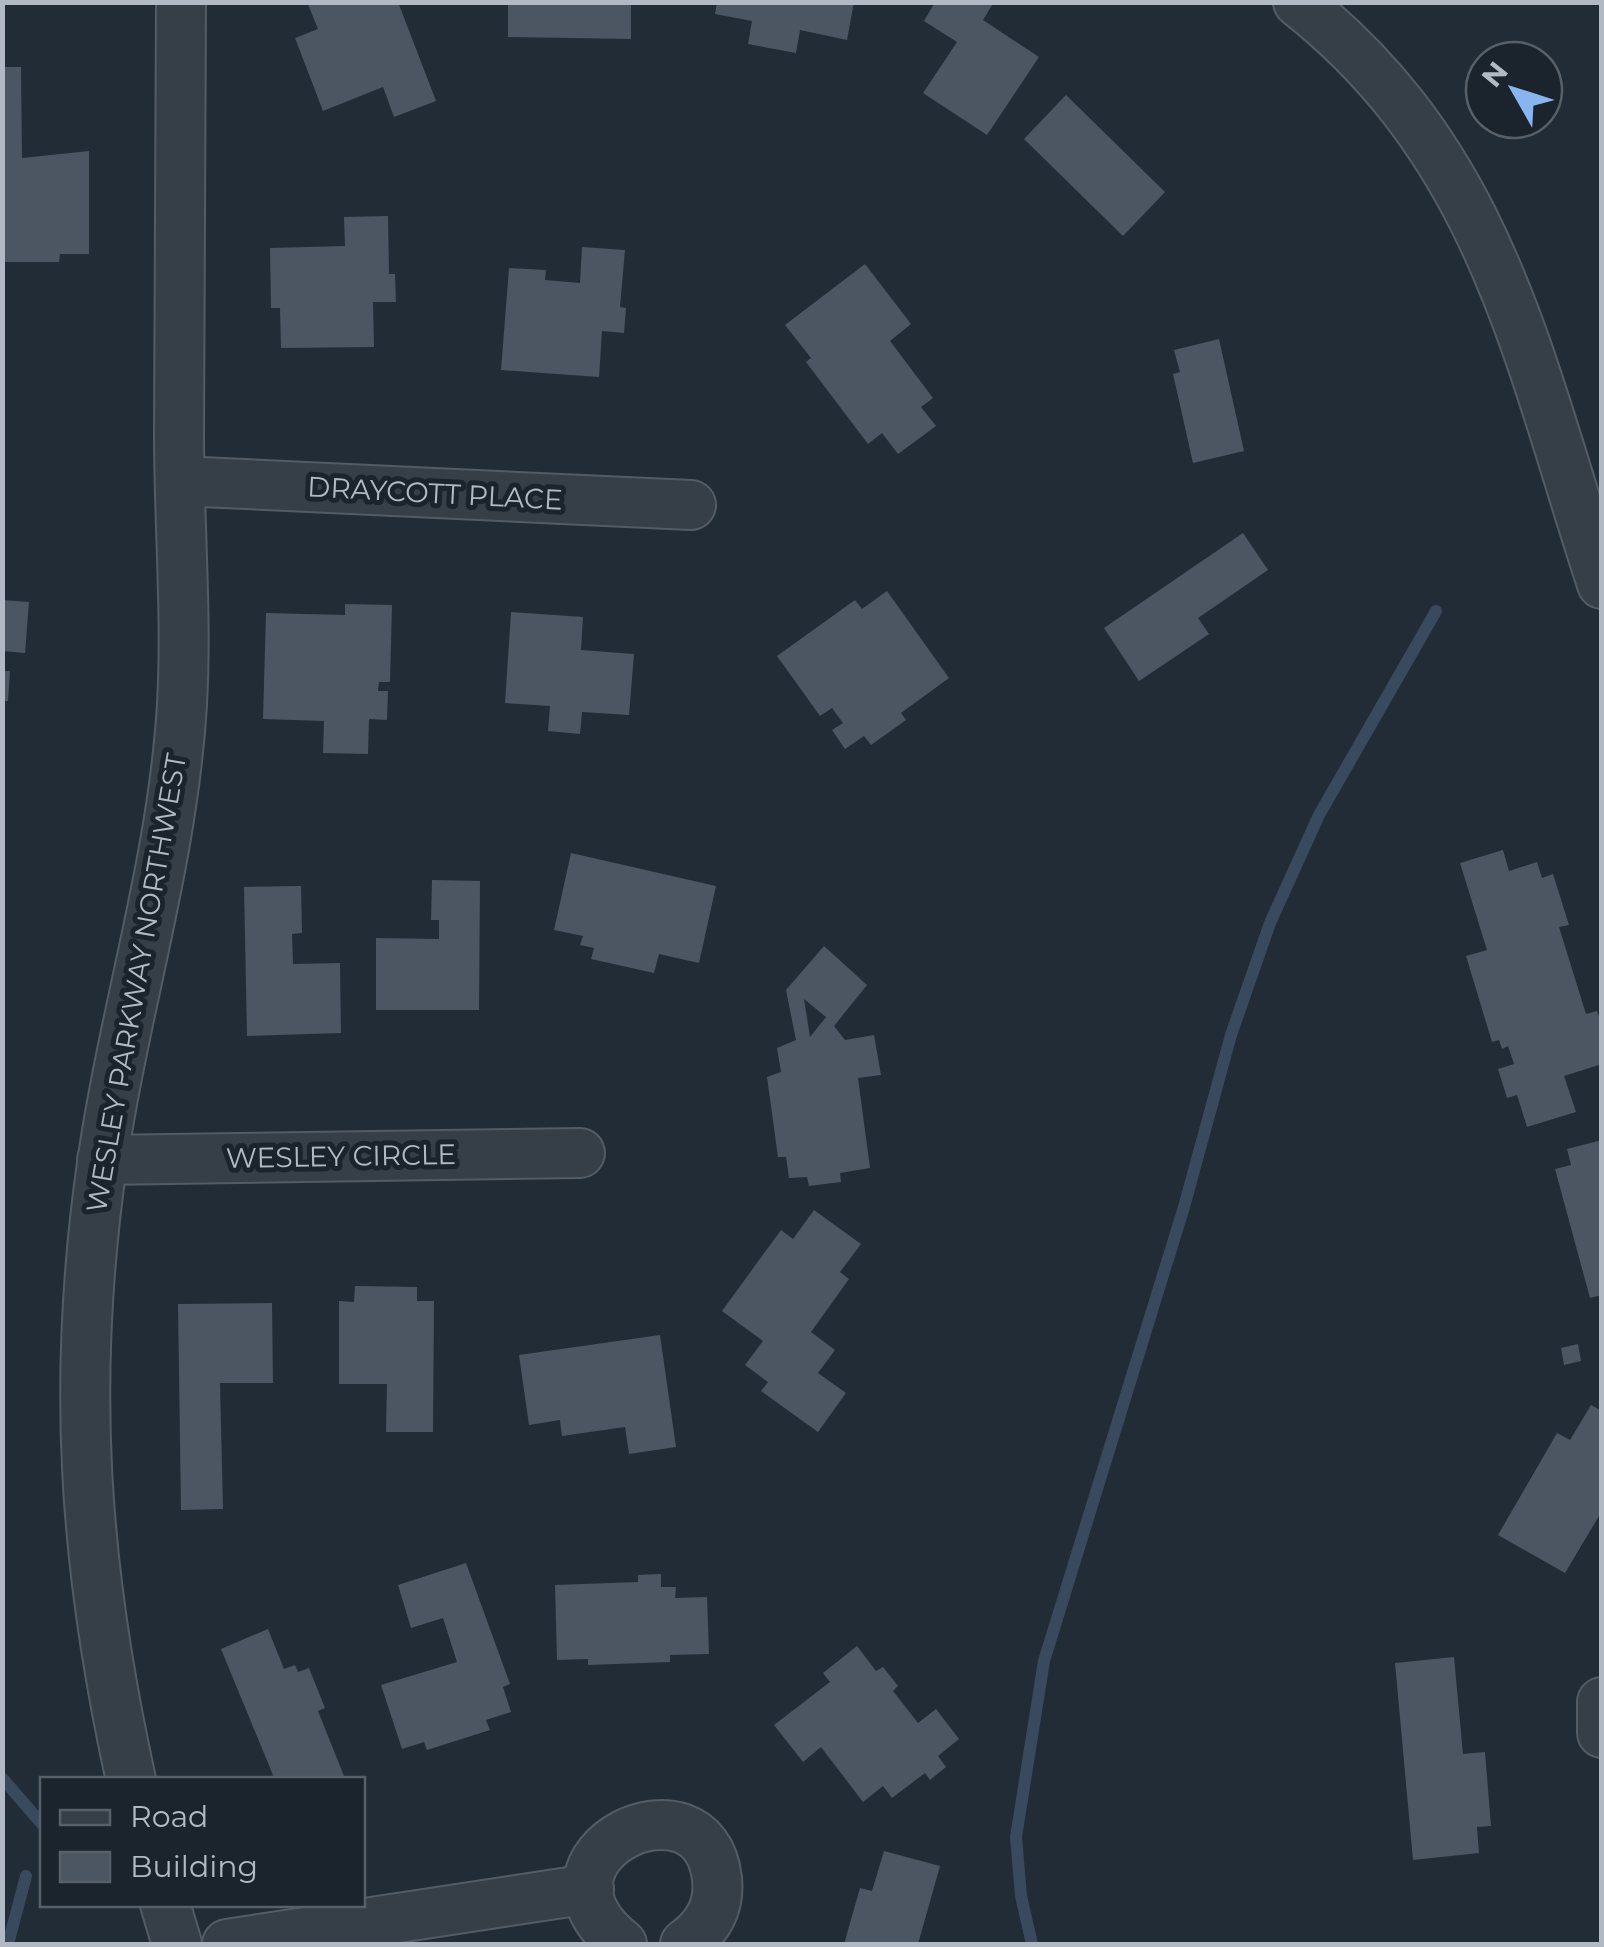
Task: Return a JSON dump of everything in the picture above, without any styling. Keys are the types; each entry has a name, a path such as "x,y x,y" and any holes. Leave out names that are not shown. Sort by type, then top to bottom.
{"street":[{"name":"WESLEY PARKWAY NORTHWEST","path":"130,1777 104,1657 88,1532 82,1406 102,1160 166,843 182,703 180,2"},
{"path":"1298,2 1344,39 1389,87 1429,138 1464,195 1492,253 1602,584"},
{"name":"DRAYCOTT PLACE","path":"180,481 691,504"},
{"name":"WESLEY CIRCLE","path":"102,1160 580,1153"},
{"path":"1602,1702 1602,1733"},
{"path":"622,1944 605,1930 593,1911 589,1889 592,1867 604,1847 620,1833 662,1824 698,1841 717,1876 712,1915 685,1944"},
{"path":"228,1944 589,1889"},
{"path":"166,1907 176,1944"}],"building":[{"path":"307,2 398,2 436,101 394,117 383,87 323,111 295,38 318,29"},
{"path":"508,2 631,2 631,39 508,37"},
{"path":"717,2 854,2 847,40 800,30 796,53 748,44 752,21 715,14"},
{"path":"935,2 994,2 983,20 1039,57 987,135 923,93 957,42 924,21"},
{"path":"2,67 21,67 22,158 89,151 89,254 60,254 59,262 2,262"},
{"path":"1066,95 1165,192 1123,236 1024,139"},
{"path":"388,216 389,274 395,274 396,302 373,302 374,347 281,348 280,308 271,308 270,248 345,246 344,217"},
{"path":"582,247 625,250 620,307 626,308 624,333 602,331 599,377 501,370 509,268 546,270 545,280 580,283"},
{"path":"865,264 911,324 890,341 933,398 921,407 936,426 898,454 882,433 868,444 806,362 811,358 785,325"},
{"path":"1219,339 1244,451 1193,463 1173,374 1180,372 1174,350"},
{"path":"1243,533 1268,570 1198,618 1209,634 1139,681 1104,628"},
{"path":"887,591 949,678 901,713 906,720 871,745 864,736 845,749 832,730 843,723 832,708 820,716 777,656 855,600 862,609"},
{"path":"2,600 29,602 25,653 2,651"},
{"path":"345,604 392,605 390,682 379,682 378,691 388,691 387,720 369,719 368,754 323,753 324,721 263,719 266,613 345,615"},
{"path":"511,612 583,617 581,650 634,654 629,715 582,712 580,734 548,731 550,706 505,703"},
{"path":"2,671 10,671 8,701 2,701"},
{"path":"1503,850 1509,871 1537,862 1542,878 1553,874 1569,925 1559,927 1586,1014 1597,1011 1602,1024 1602,1064 1564,1076 1576,1112 1527,1127 1517,1095 1507,1098 1498,1069 1514,1064 1508,1046 1502,1049 1499,1040 1492,1042 1466,956 1487,950 1460,863"},
{"path":"571,853 716,886 699,963 659,954 654,973 591,959 594,948 580,945 583,936 554,930"},
{"path":"432,880 480,881 479,1010 376,1010 376,938 439,939 439,920 431,920"},
{"path":"301,886 302,933 292,934 293,964 340,963 341,1033 247,1036 244,887"},
{"path":"824,946 867,985 834,1026 845,1040 874,1035 881,1075 858,1078 870,1168 840,1173 841,1182 809,1186 807,1177 789,1178 786,1157 778,1157 767,1077 781,1072 777,1048 796,1040 786,990","holes":["804,999 826,1017 810,1037"]},
{"path":"1602,1140 1602,1295 1590,1298 1555,1169 1571,1165 1567,1149"},
{"path":"814,1210 861,1244 840,1272 849,1279 811,1332 835,1350 818,1373 846,1393 818,1432 761,1391 768,1382 745,1365 763,1341 722,1311 781,1230 793,1239"},
{"path":"355,1286 417,1287 417,1301 434,1301 433,1432 386,1432 387,1384 339,1384 339,1301 354,1302"},
{"path":"272,1303 273,1383 220,1383 223,1509 181,1510 178,1304"},
{"path":"660,1335 676,1447 629,1454 625,1427 562,1436 560,1420 529,1425 519,1355"},
{"path":"1578,1344 1581,1361 1564,1365 1561,1348"},
{"path":"1591,1405 1602,1411 1602,1511 1565,1573 1498,1535 1557,1433 1570,1440"},
{"path":"466,1563 510,1684 503,1687 511,1712 486,1720 490,1730 427,1750 424,1742 402,1749 381,1685 457,1662 443,1618 411,1628 398,1585"},
{"path":"661,1574 661,1587 676,1587 675,1598 707,1597 709,1654 670,1655 670,1662 588,1665 588,1659 557,1660 555,1585 638,1582 638,1575"},
{"path":"268,1629 284,1669 295,1665 298,1672 309,1668 325,1708 318,1711 344,1776 274,1777 221,1649"},
{"path":"857,1646 876,1671 883,1667 898,1686 893,1691 918,1723 936,1709 959,1739 938,1756 946,1767 930,1780 925,1773 892,1798 883,1786 863,1802 821,1747 803,1762 774,1725 830,1682 823,1673"},
{"path":"1454,1657 1463,1754 1485,1752 1491,1826 1477,1827 1479,1853 1413,1860 1395,1663"},
{"path":"884,1851 940,1866 918,1944 844,1944 860,1888 872,1891"}],"waterway":[{"path":"1032,1944 1021,1896 1016,1837 1044,1661 1184,1207 1231,1035 1270,923 1319,815 1436,611"},
{"path":"2,1778 40,1822"},
{"path":"8,1944 26,1876"}]}
